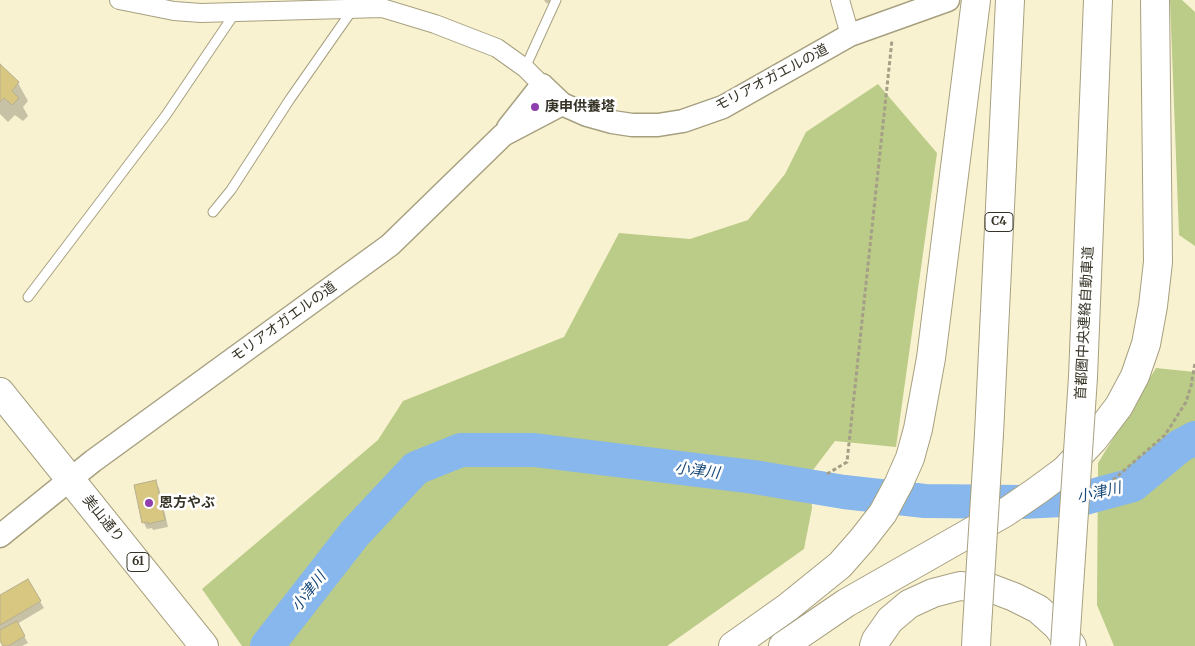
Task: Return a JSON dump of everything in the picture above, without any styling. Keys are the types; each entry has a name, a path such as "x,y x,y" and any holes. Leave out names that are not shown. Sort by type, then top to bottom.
{"main road":[{"name":"首都圏中央連絡自動車道","path":"1065,646 1083,377 1098,0"},
{"path":"783,646 846,603 1006,512 1038,490 1065,470 1094,439 1119,406 1135,376 1146,344 1158,262 1155,0"},
{"name":"C4","path":"977,637 1010,5"},
{"path":"733,646 788,607 840,565 883,513 906,466 918,429 931,358 975,10"},
{"name":"美山通り","path":"0,392 204,646"},
{"path":"874,646 890,620 909,604 933,592 960,586 993,588 1038,609 1056,626 1072,646"}],"street":[{"path":"119,0 174,11 201,13 382,8 435,24 497,48 525,68 542,85 503,135"},
{"path":"840,0 850,35"},
{"name":"モリアオガエルの道","path":"542,85 562,104 587,115 612,122 632,125 658,125 683,121 723,107 850,35 948,0"},
{"name":"モリアオガエルの道","path":"0,536 70,479 160,411 390,245 503,135 562,104"}],"lane":[{"path":"525,68 556,0"},
{"path":"213,212 231,190 290,99 353,8"},
{"path":"28,297 166,115 235,13"}],"path":[{"path":"827,474 847,462 895,19"},
{"path":"1113,480 1165,435 1186,402 1195,363"}],"green space":[{"path":"1170,0 1182,0 1195,12 1195,246 1179,235"},
{"path":"878,84 937,153 896,447 835,441 810,474 812,508 804,549 667,646 242,646 202,589 378,440 403,401 564,337 619,233 690,239 748,220 785,174 806,132"},
{"path":"1156,368 1195,372 1195,646 1114,646 1097,605 1098,463"}],"building":[{"path":"0,64 19,82 12,91 19,98 12,105 4,98 0,102"},
{"name":"恩方やぶ","path":"156,480 165,520 148,524 148,522 142,523 134,485"},
{"path":"28,579 41,601 0,625 0,595"},
{"path":"17,621 25,636 8,646 3,646 0,641 0,630"}],"waterway":[{"name":"小津川","path":"267,646 355,533 416,468 461,450 534,450 754,477 844,492 925,501 1022,502 1081,499 1133,485 1180,446 1195,438"}],"place":[{"name":"庚申供養塔","path":"535,107"},
{"name":"恩方やぶ","path":"149,503"}]}
